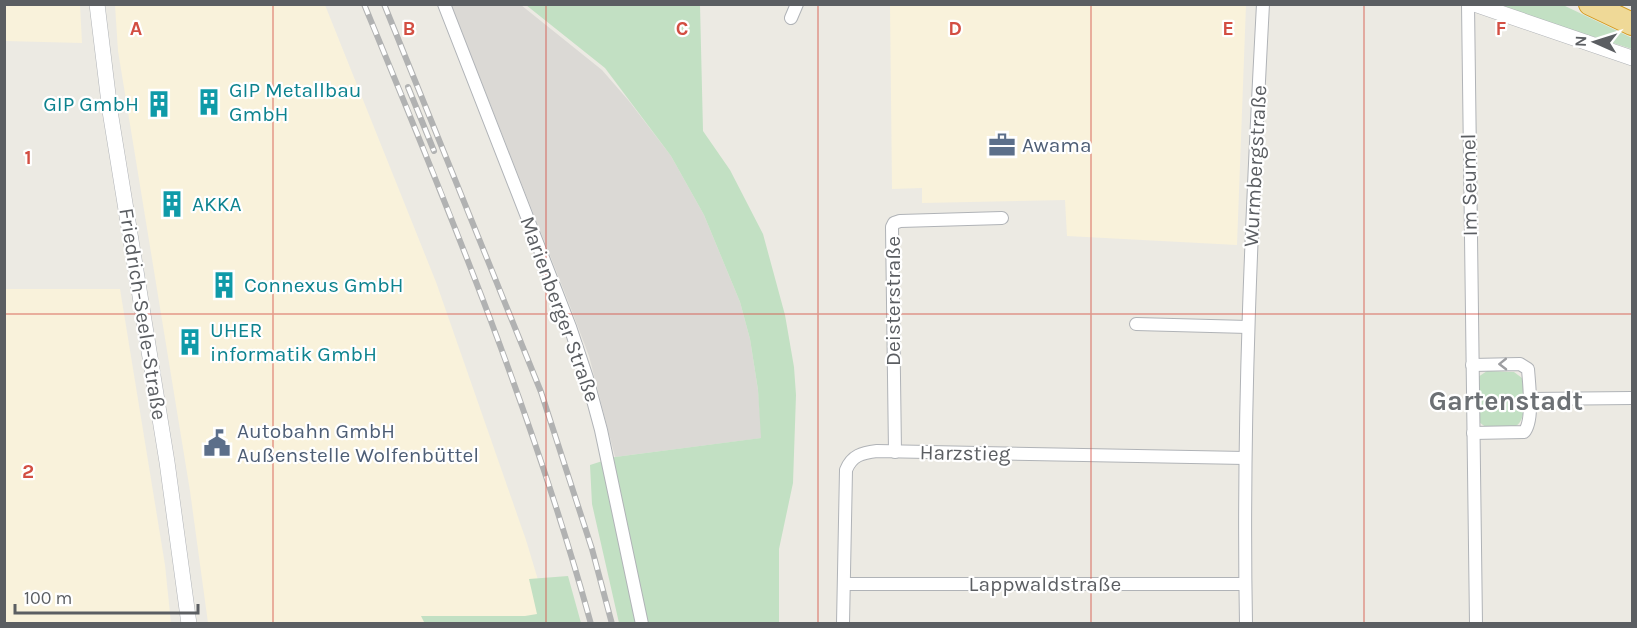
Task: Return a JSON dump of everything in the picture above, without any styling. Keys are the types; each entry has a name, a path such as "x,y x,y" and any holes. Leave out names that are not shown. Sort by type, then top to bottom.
{"highway":[{"path":"1590,4 1632,24"}],"street":[{"name":"Friedrich-Seele-Straße","path":"97,4 110,111 166,451 189,624"},
{"name":"Marienberger Straße","path":"444,4 570,327 587,378 626,541 642,624"},
{"path":"791,18 797,4"},
{"name":"Wurmbergstraße","path":"1246,624 1245,458 1248,327 1263,4"},
{"name":"Im Seumel","path":"1468,4 1476,624"},
{"path":"1474,4 1632,58"},
{"name":"Deisterstraße","path":"895,452 892,227 894,223 900,221 1002,218"},
{"path":"1136,324 1248,327"},
{"path":"1472,365 1520,364 1524,366 1528,369 1530,399 1529,424 1524,432 1473,433"},
{"path":"1530,399 1632,398"},
{"name":"Harzstieg","path":"843,624 846,477 849,463 858,455 866,452 895,452 1245,458"},
{"name":"Lappwaldstraße","path":"844,584 1245,584"}],"shaded area":[{"path":"4,5 80,5 82,43 5,41"},
{"path":"115,5 325,5 436,282 526,540 551,623 208,623 190,491 118,51"},
{"path":"451,5 521,5 602,70 671,156 704,215 740,302 750,339 758,390 762,438 615,457 589,356"},
{"path":"890,5 1246,5 1237,245 1067,236 1065,200 922,203 922,188 892,189"},
{"path":"5,289 120,289 165,565 171,623 5,623"}],"green space":[{"path":"526,5 700,5 703,131 730,170 763,234 785,315 794,367 796,395 793,483 779,549 779,623 619,623 592,504 590,465 615,457 761,438 758,390 750,339 740,302 704,215 671,156 605,68"},
{"path":"1493,5 1563,5 1632,38 1632,49"},
{"path":"1487,371 1514,372 1522,378 1524,411 1516,426 1487,428 1479,422 1478,377"},
{"path":"568,576 581,623 425,624 421,616 537,614 529,579"}],"railway":[{"path":"364,4 487,310 568,544 591,624"},
{"path":"384,4 541,392 592,549 612,624"},
{"path":"408,87 434,151"}],"place":[{"name":"GIP Metallbau GmbH","path":"209,102"},
{"name":"GIP GmbH","path":"159,104"},
{"name":"Awama","path":"1002,145"},
{"name":"AKKA","path":"172,204"},
{"name":"Connexus GmbH","path":"224,285"},
{"name":"UHER informatik GmbH","path":"190,342"},
{"name":"Autobahn GmbH Außenstelle Wolfenbüttel","path":"217,443"}],"district":[{"name":"Gartenstadt","path":"1506,401"}]}
